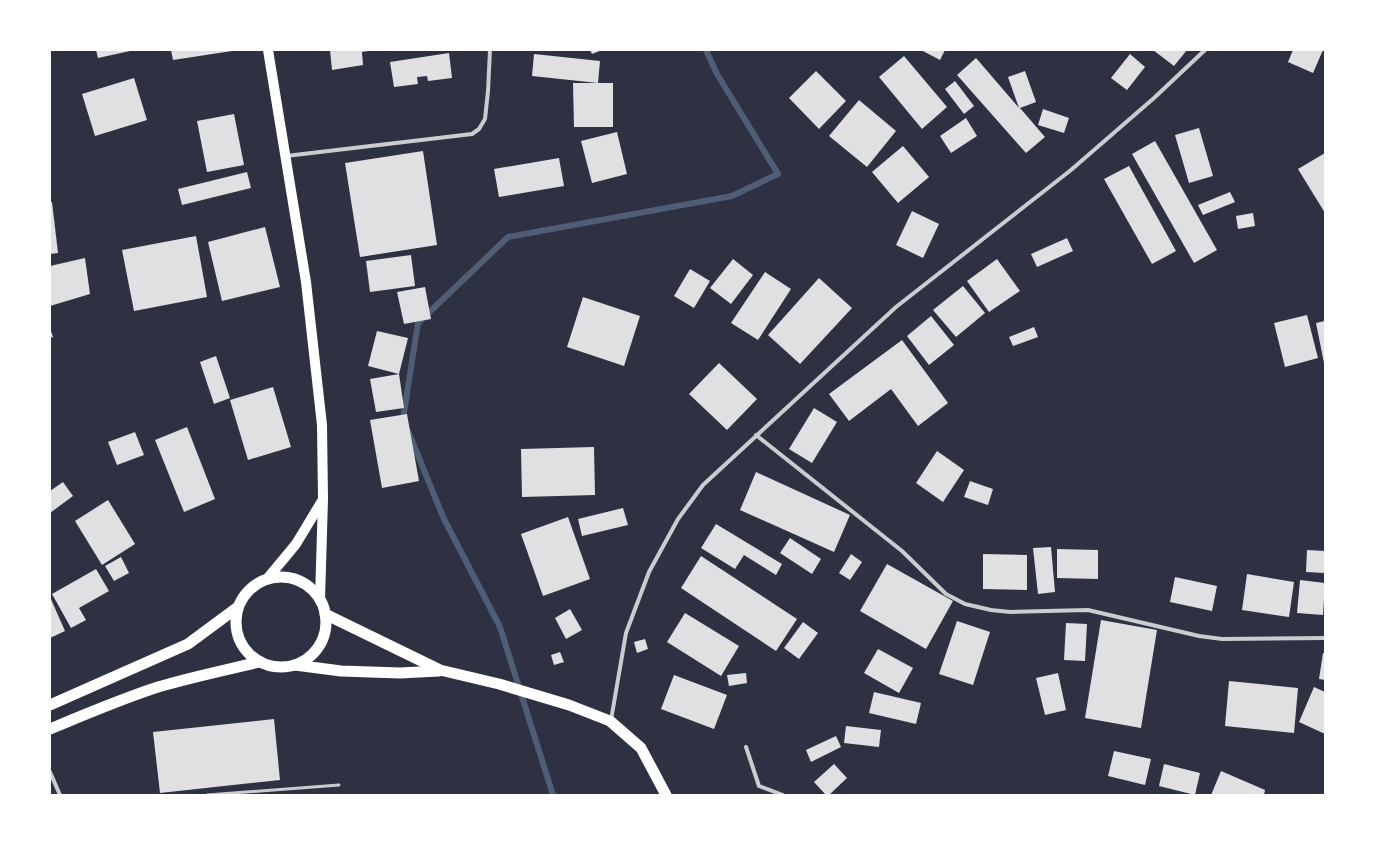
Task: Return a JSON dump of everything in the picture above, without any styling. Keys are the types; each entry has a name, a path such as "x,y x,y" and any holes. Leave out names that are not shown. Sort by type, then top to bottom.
{"highway":[{"path":"282,577 297,580 310,587 320,599 326,614 326,630 320,646 309,658 283,668 270,666 259,662 247,652 239,638 236,622 238,607 245,595 255,585 267,579 282,577"},
{"path":"50,705 188,644 238,607"},
{"path":"326,614 440,670 499,684 569,705 610,721 641,748 666,795"},
{"path":"50,729 158,687 259,662"},
{"path":"294,665 341,671 400,673 440,670"}],"main road":[{"path":"268,50 306,282 321,418 323,499 320,599"},
{"path":"267,579 296,544 323,499"}],"street":[{"path":"285,156 472,134 479,129 485,119 490,50"},
{"path":"610,721 626,633 649,572 678,519 703,485 896,307 1071,170 1154,98 1205,50"},
{"path":"756,435 902,551 946,594 965,604 991,610 1010,612 1088,610 1199,636 1222,639 1325,638"},
{"path":"746,747 759,786 783,795"},
{"path":"50,772 60,795"}],"lane":[{"path":"207,795 339,785"}],"building":[{"path":"96,50 130,50 130,51 98,58"},
{"path":"171,50 232,50 232,51 173,60"},
{"path":"330,50 368,51 362,52 363,65 332,70"},
{"path":"590,50 602,50 592,54"},
{"path":"921,50 945,50 940,60"},
{"path":"1153,50 1187,50 1174,66"},
{"path":"1293,50 1323,50 1313,73 1288,62"},
{"path":"449,53 452,78 428,81 427,76 417,77 418,84 394,87 390,62"},
{"path":"534,54 600,61 598,83 532,76"},
{"path":"1130,54 1145,67 1127,90 1111,78"},
{"path":"904,56 947,107 922,129 879,77"},
{"path":"976,58 1019,108 1008,77 1025,71 1036,102 1020,108 1045,137 1026,153 957,75"},
{"path":"816,71 846,101 819,129 789,98"},
{"path":"134,78 147,120 95,136 82,94"},
{"path":"955,81 974,106 964,114 945,89"},
{"path":"573,83 613,83 613,127 574,127"},
{"path":"859,100 896,131 867,167 829,136"},
{"path":"1043,109 1069,118 1064,133 1038,125"},
{"path":"234,114 244,165 207,172 197,121"},
{"path":"966,118 977,136 951,153 940,136"},
{"path":"1199,128 1213,176 1189,183 1175,135"},
{"path":"617,132 627,174 592,183 581,141"},
{"path":"1155,141 1217,250 1194,263 1132,154"},
{"path":"903,146 929,177 898,203 872,172"},
{"path":"423,151 437,245 360,257 345,163"},
{"path":"1325,153 1325,213 1298,169"},
{"path":"559,158 564,186 499,197 494,169"},
{"path":"1129,166 1176,251 1152,264 1104,179"},
{"path":"247,172 251,188 182,205 178,189"},
{"path":"1230,192 1235,202 1203,215 1198,205"},
{"path":"50,202 52,202 58,253 50,254"},
{"path":"912,211 939,224 923,258 896,245"},
{"path":"1253,213 1255,226 1238,229 1236,216"},
{"path":"265,227 280,287 222,301 208,242"},
{"path":"196,236 207,297 134,311 122,250"},
{"path":"1067,238 1073,251 1037,267 1031,254"},
{"path":"411,255 415,286 370,292 366,261"},
{"path":"85,258 90,294 50,306 50,266"},
{"path":"733,259 753,275 731,304 710,288"},
{"path":"997,259 1020,291 989,312 967,281"},
{"path":"690,269 710,281 694,308 674,296"},
{"path":"765,272 791,289 758,340 731,323"},
{"path":"819,278 852,308 800,364 768,335"},
{"path":"963,286 985,313 956,337 933,310"},
{"path":"425,287 431,319 404,324 397,292"},
{"path":"583,297 640,316 624,366 567,347"},
{"path":"1307,315 1318,358 1285,367 1274,323"},
{"path":"931,316 954,345 929,365 907,336"},
{"path":"1325,321 1325,363 1324,363 1316,323"},
{"path":"1034,327 1038,337 1013,346 1009,337"},
{"path":"50,328 53,337 50,338"},
{"path":"377,331 408,338 399,374 368,366"},
{"path":"902,340 948,403 918,426 891,389 849,421 829,394"},
{"path":"216,356 230,398 214,404 200,362"},
{"path":"719,363 757,399 727,430 689,394"},
{"path":"399,374 404,408 376,412 370,379"},
{"path":"273,387 291,447 248,460 230,400"},
{"path":"814,408 837,422 812,463 789,449"},
{"path":"407,414 419,481 382,488 370,420"},
{"path":"187,427 215,499 184,512 155,440"},
{"path":"135,432 144,455 117,465 108,442"},
{"path":"594,447 595,495 522,497 521,449"},
{"path":"937,451 964,470 943,502 916,483"},
{"path":"756,472 850,515 834,552 740,510"},
{"path":"970,481 993,489 988,505 964,497"},
{"path":"63,482 73,496 50,513 50,491"},
{"path":"108,500 135,544 102,565 75,521"},
{"path":"623,508 628,525 582,536 578,519"},
{"path":"568,517 590,579 543,596 521,534"},
{"path":"716,524 782,564 776,575 744,555 735,569 701,548"},
{"path":"790,538 821,559 812,574 780,553"},
{"path":"1051,547 1055,592 1038,594 1033,548"},
{"path":"1057,549 1098,550 1098,579 1057,578"},
{"path":"1307,550 1325,551 1325,573 1306,572"},
{"path":"851,554 862,562 850,580 839,573"},
{"path":"983,554 1027,555 1027,590 983,589"},
{"path":"701,556 797,619 776,651 681,588"},
{"path":"121,557 129,573 114,581 105,566"},
{"path":"887,564 953,601 926,649 860,611"},
{"path":"96,569 109,591 79,608 86,620 71,628 52,594"},
{"path":"1247,574 1294,582 1289,617 1242,610"},
{"path":"1175,577 1217,586 1212,611 1170,602"},
{"path":"1300,580 1325,583 1323,615 1297,613"},
{"path":"50,597 65,631 50,638"},
{"path":"570,609 582,630 566,639 555,618"},
{"path":"685,613 739,646 721,676 667,642"},
{"path":"1101,620 1157,630 1141,728 1085,718"},
{"path":"957,621 990,632 973,685 939,674"},
{"path":"803,622 818,633 799,659 784,648"},
{"path":"1066,623 1087,624 1085,661 1064,660"},
{"path":"645,639 648,649 637,653 634,642"},
{"path":"878,649 913,668 899,693 864,673"},
{"path":"560,652 564,662 554,665 551,655"},
{"path":"1323,653 1325,653 1325,680 1319,679"},
{"path":"746,673 747,683 729,686 727,675"},
{"path":"1058,673 1066,710 1045,715 1036,678"},
{"path":"674,675 727,695 714,729 661,709"},
{"path":"1229,681 1298,688 1294,733 1225,726"},
{"path":"1314,687 1325,692 1325,734 1299,722"},
{"path":"874,692 921,703 916,724 869,713"},
{"path":"274,719 280,780 160,793 153,732"},
{"path":"846,726 881,730 879,747 844,743"},
{"path":"836,736 841,747 811,762 806,750"},
{"path":"1114,751 1151,759 1145,785 1108,776"},
{"path":"834,764 847,778 829,795 826,795 814,782"},
{"path":"1164,764 1200,773 1195,795 1159,786"},
{"path":"1221,771 1265,790 1264,795 1211,795"}],"waterway":[{"path":"404,421 403,419 418,323 508,237 732,196 778,174 717,74 706,50"},
{"path":"408,431 444,519 500,627 553,795"}]}
